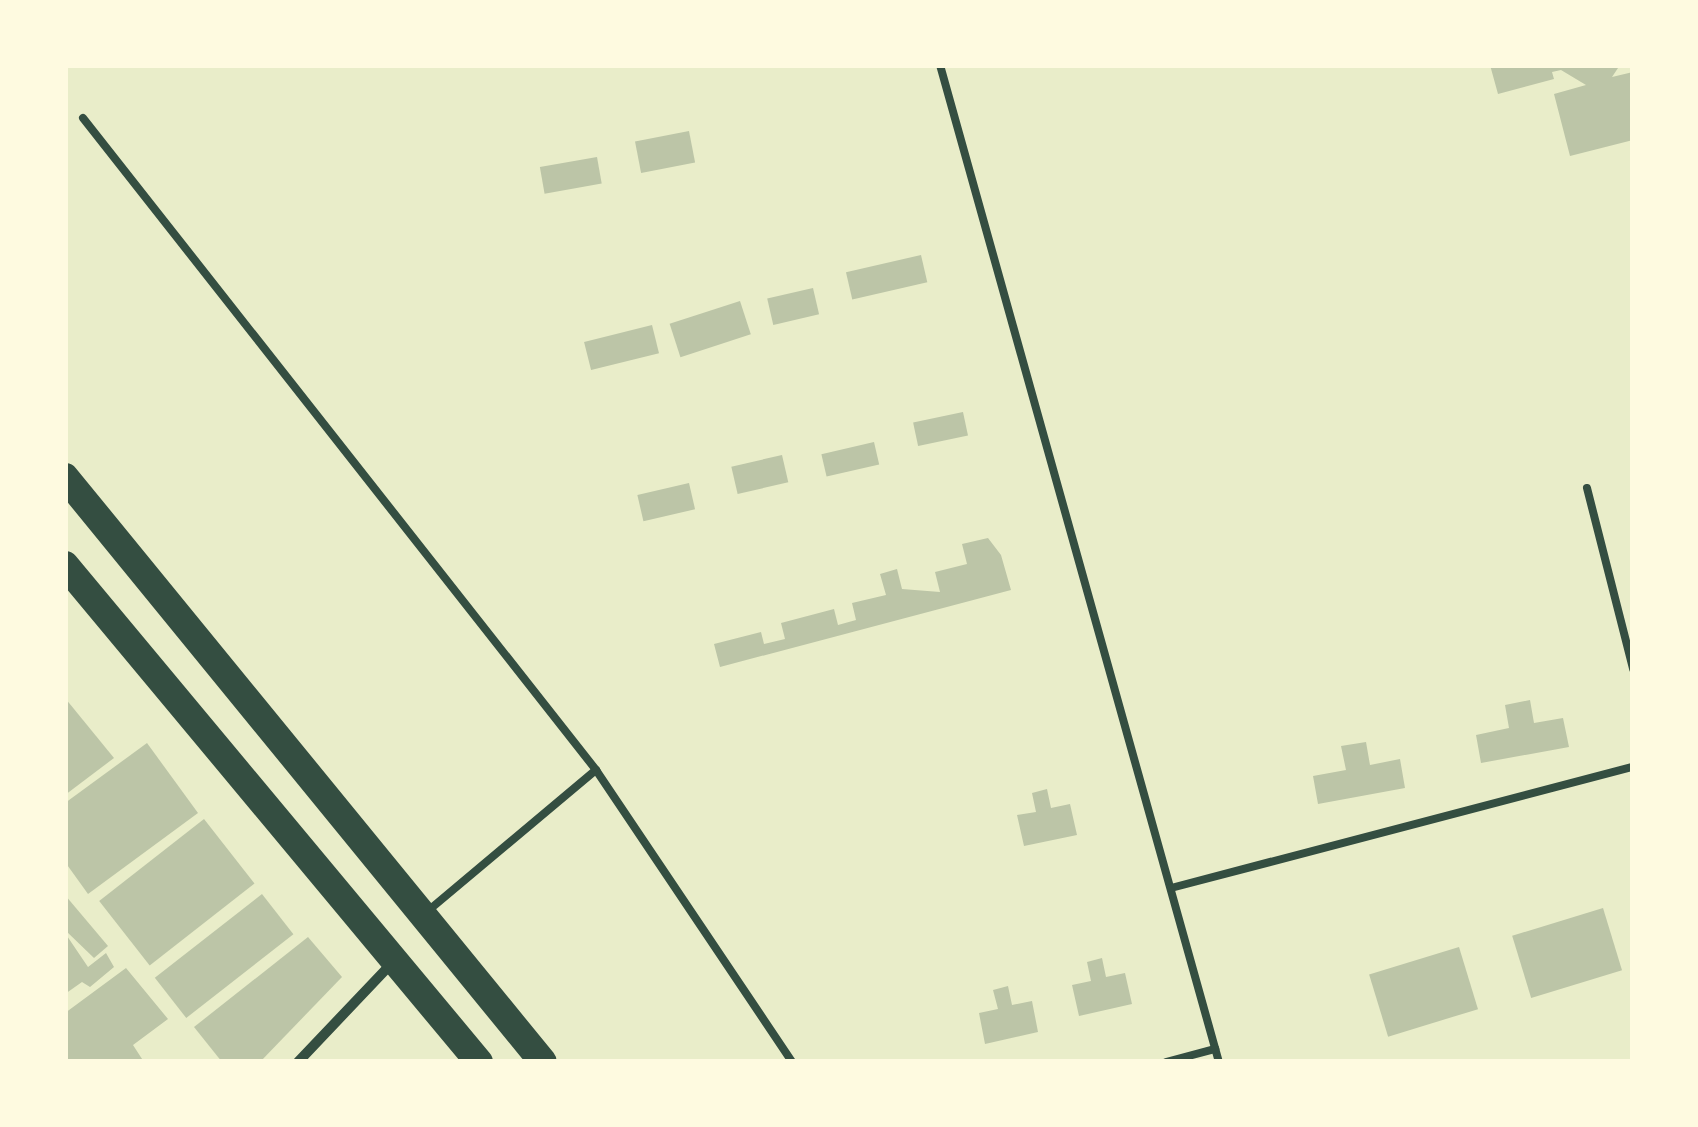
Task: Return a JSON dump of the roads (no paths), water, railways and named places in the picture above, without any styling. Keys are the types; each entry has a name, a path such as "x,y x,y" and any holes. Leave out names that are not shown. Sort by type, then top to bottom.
{"highway":[{"path":"65,476 543,1062"},
{"path":"65,564 479,1062"}],"street":[{"path":"298,1062 396,960"}],"lane":[{"path":"940,65 1219,1062"},
{"path":"83,118 596,770 792,1062"},
{"path":"1586,488 1633,670"},
{"path":"1171,888 1633,767"},
{"path":"422,916 596,770"},
{"path":"1166,1062 1215,1049"}]}
